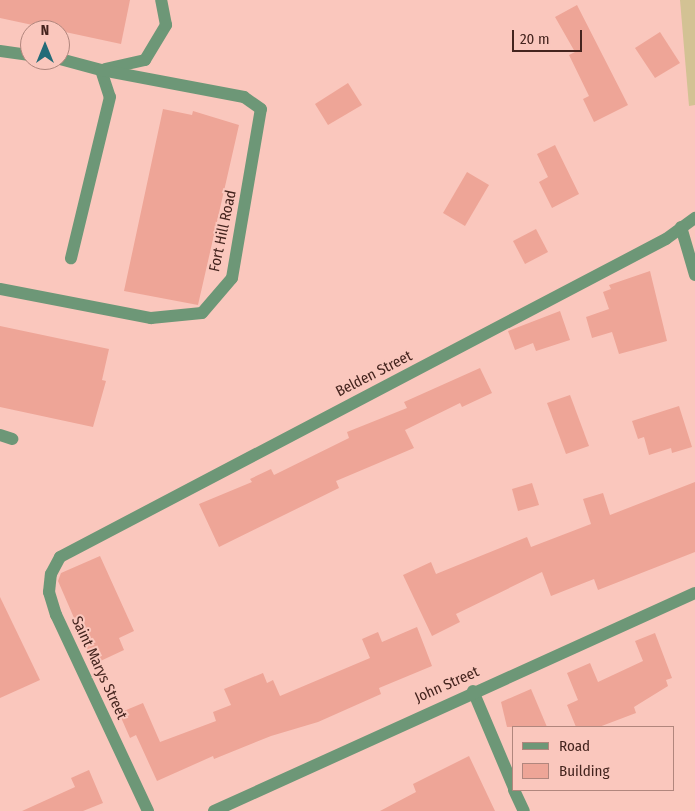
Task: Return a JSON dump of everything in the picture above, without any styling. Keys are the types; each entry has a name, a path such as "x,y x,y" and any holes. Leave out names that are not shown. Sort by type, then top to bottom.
{"street":[{"name":"Fort Hill Road","path":"101,70 145,60 166,25 160,0"},
{"path":"0,51 20,54"},
{"name":"Fort Hill Road","path":"0,289 151,318 202,313 232,278 261,109 244,97 101,70 70,62"},
{"path":"72,258 110,97 101,70"},
{"name":"Belden Street","path":"80,546 695,218"},
{"path":"681,227 695,275"},
{"name":"Saint Marys Street","path":"80,546 60,557 51,574 48,592 148,811"},
{"name":"John Street","path":"214,811 473,691 695,593"},
{"path":"473,691 512,784"},
{"path":"515,791 524,811"}],"shaded area":[{"path":"680,0 695,0 695,105 689,106"}],"building":[{"path":"0,0 130,0 121,44 70,33 70,20 20,20 20,22 0,18"},
{"path":"577,5 628,105 594,122 583,99 589,96 569,55 575,52 555,17"},
{"path":"660,32 680,63 655,78 635,48"},
{"path":"348,83 362,105 328,125 315,104"},
{"path":"163,109 192,115 193,111 239,125 198,305 124,291"},
{"path":"555,145 579,194 552,208 539,182 548,177 537,154"},
{"path":"467,172 489,185 465,226 443,213"},
{"path":"536,229 548,252 525,264 513,241"},
{"path":"650,271 667,341 619,354 612,332 592,338 586,317 609,309 603,292 611,289 609,285"},
{"path":"560,311 570,340 536,351 533,343 515,350 508,331"},
{"path":"0,326 109,349 102,380 106,381 93,427 0,407"},
{"path":"480,368 492,393 462,407 460,403 405,430 414,448 336,481 339,488 219,547 199,504 252,482 250,479 271,469 274,475 349,438 347,432 407,408 404,402"},
{"path":"570,395 589,446 566,454 547,403"},
{"path":"679,406 692,447 672,453 671,448 649,455 644,437 638,439 632,421"},
{"path":"695,482 695,552 598,590 594,579 551,596 542,572 456,614 460,622 432,636 403,575 431,562 436,574 527,537 531,547 591,524 583,499 603,493 610,515"},
{"path":"532,483 539,505 518,511 512,489"},
{"path":"100,556 134,631 119,638 124,650 94,664 58,581 61,573"},
{"path":"0,597 40,680 0,698"},
{"path":"417,627 432,666 379,688 381,694 318,722 271,736 214,759 213,756 157,781 136,735 130,738 119,713 143,703 160,742 216,721 213,712 231,705 224,689 263,673 267,683 273,680 280,696 370,658 362,639 378,632 382,642"},
{"path":"655,633 672,678 666,680 668,686 634,707 636,713 602,726 576,726 567,705 578,700 567,673 590,663 598,682 643,661 635,641"},
{"path":"531,689 547,726 507,727 501,702"},
{"path":"469,756 495,811 380,811 416,792 413,784"},
{"path":"89,770 103,803 83,811 22,811 75,787 71,778"}]}
